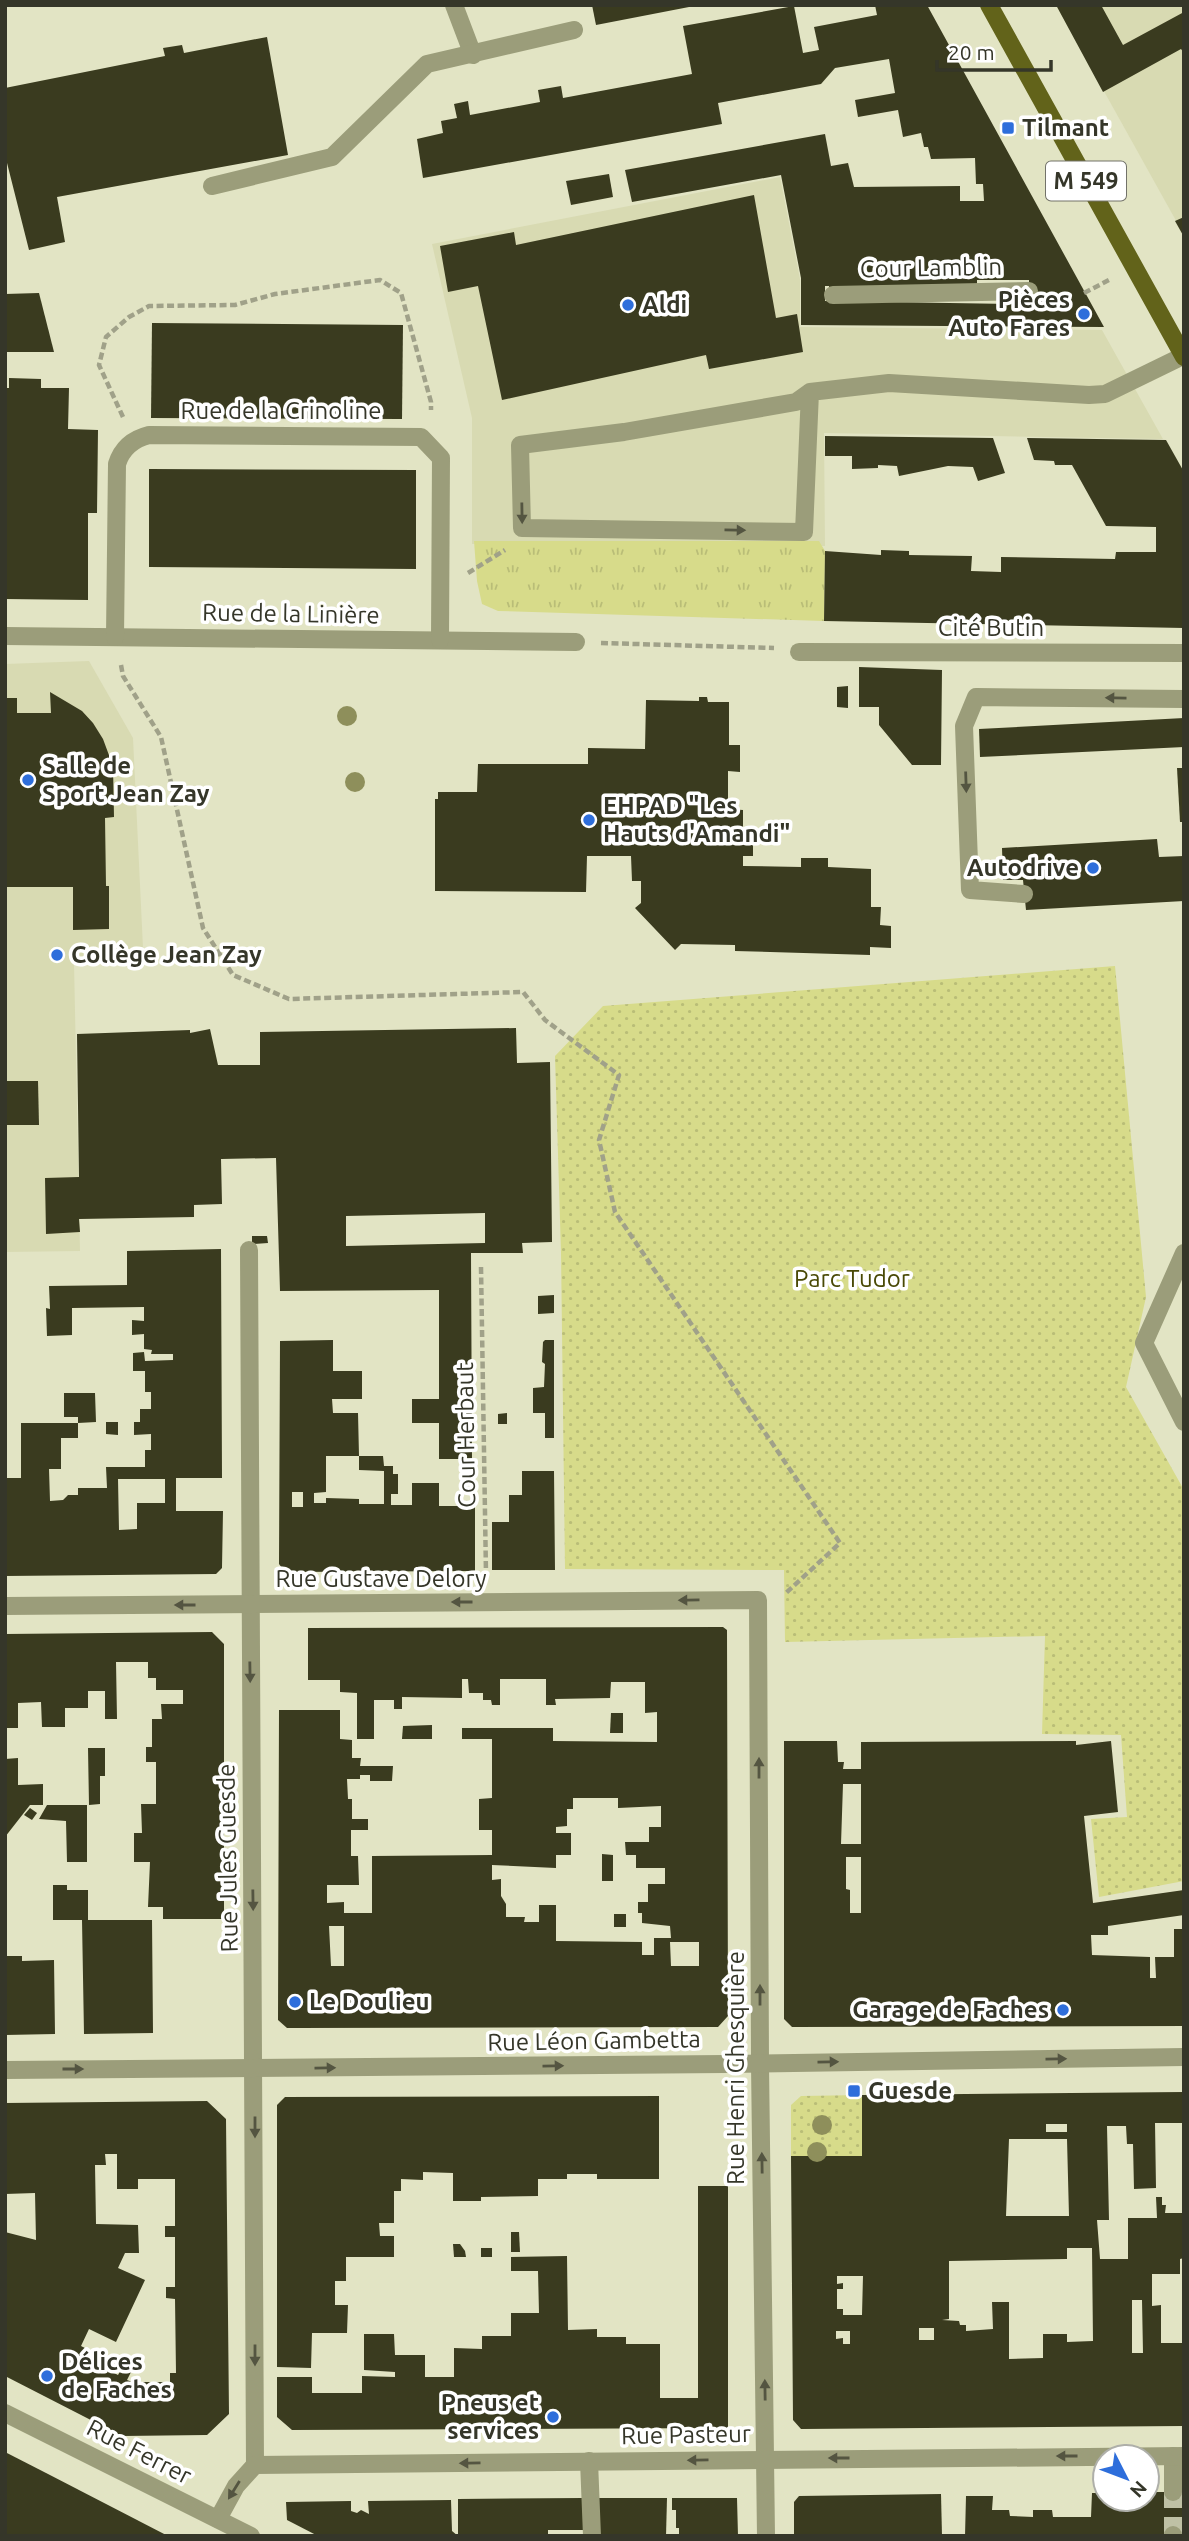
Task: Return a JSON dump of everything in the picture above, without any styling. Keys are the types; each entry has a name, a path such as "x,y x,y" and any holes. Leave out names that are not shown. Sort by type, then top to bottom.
{"main road":[{"name":"M 549","path":"989,5 1183,357"}],"street":[{"path":"454,5 473,55"},
{"path":"212,187 332,157 427,64 574,30"},
{"name":"Cour Lamblin","path":"833,295 1030,291"},
{"path":"810,392 804,532 522,528 520,445 624,432 796,402 810,392 889,383 1105,394 1183,357"},
{"name":"Rue de la Crinoline","path":"134,440 149,435 421,437 430,446"},
{"path":"115,637 117,464 123,450 134,440"},
{"path":"430,446 441,458 440,640"},
{"name":"Rue de la Linière","path":"5,636 576,642"},
{"name":"Cité Butin","path":"799,652 1184,653"},
{"path":"1024,894 970,890 964,726 976,697 1184,699"},
{"name":"Rue Jules Guesde","path":"248,1250 255,2069 255,2465"},
{"path":"1184,1253 1144,1343 1184,1422"},
{"name":"Rue Gustave Delory","path":"5,1606 758,1600"},
{"name":"Rue Henri Ghesquière","path":"758,1600 766,2536"},
{"name":"Rue Léon Gambetta","path":"5,2070 760,2064 1184,2057"},
{"name":"Rue Ferrer","path":"5,2413 251,2536"},
{"path":"1173,2492 1178,2456"},
{"name":"Rue Pasteur","path":"255,2465 1178,2456"},
{"path":"589,2461 592,2536"},
{"path":"218,2519 236,2486 255,2465"}],"path":[{"path":"134,440 99,365 106,337 129,317 149,306 235,305 275,294 380,279 401,293 431,402 430,446"},
{"path":"440,590 508,548 522,528"},
{"path":"115,637 122,676 161,737 203,928 233,975 289,999 523,992 545,1020 619,1075 599,1140 615,1212 840,1543 785,1594"},
{"path":"576,642 783,649 799,652"},
{"name":"Cour Herbaut","path":"481,1267 486,1602"}],"shaded area":[{"path":"1056,5 1184,5 1184,235"},
{"path":"780,177 800,279 800,327 1102,330 1163,439 824,433 825,546 472,544 472,418 432,244"},
{"name":"Collège Jean Zay","path":"89,661 133,738 143,948 74,963 80,1251 5,1252 5,664"}],"green space":[{"path":"474,541 819,541 825,551 824,621 498,611 482,604"},
{"name":"Parc Tudor","path":"1115,966 1146,1297 1126,1387 1184,1490 1184,1881 1099,1897 1091,1819 1127,1817 1121,1735 1042,1734 1045,1636 785,1642 784,1570 565,1569 561,1253 555,1056 603,1006"},
{"path":"862,2095 862,2156 791,2156 791,2105 801,2096"}],"building":[{"path":"592,5 689,5 689,7 596,25"},
{"path":"875,5 927,5 1104,327 801,325 801,278 781,175 632,202 625,170 825,134 831,166 848,163 854,187 960,186 960,201 984,201 983,184 976,184 975,158 931,159 928,147 924,147 921,133 903,137 898,110 858,117 855,100 895,93 889,59 835,68 821,84 718,103 722,124 423,178 417,139 443,133 441,121 457,118 454,104 468,101 470,115 540,102 538,90 561,86 563,98 692,74 683,26 794,6 803,53 819,50 814,27 877,15","holes":["977,280 1029,280 1029,298 1010,298 1011,304 825,301 825,286 829,286 829,291 977,287"]},
{"path":"1056,5 1101,5 1123,45 1184,12 1184,53 1181,49 1103,92"},
{"path":"267,37 288,155 57,197 65,242 29,250 5,155 5,88 165,56 163,48 182,45 184,53"},
{"path":"609,174 613,197 571,205 566,181"},
{"name":"Aldi","path":"754,195 776,318 797,314 803,352 709,369 706,355 502,400 478,286 448,292 440,246 514,232 516,245"},
{"path":"1184,217 1184,237 1175,221"},
{"path":"39,293 54,352 5,352 5,294"},
{"path":"152,323 403,325 402,419 151,418"},
{"path":"9,378 41,379 41,388 69,388 68,429 98,430 97,513 88,513 88,600 5,599 5,388 9,388"},
{"path":"825,436 993,438 1005,473 978,481 973,467 948,466 899,476 897,466 878,465 878,468 852,469 852,456 825,456"},
{"path":"1027,438 1166,440 1184,472 1184,628 824,621 825,551 881,555 881,550 909,551 909,555 972,556 971,571 1001,572 1001,557 1115,559 1116,552 1156,552 1156,527 1106,526 1072,465 1055,465 1054,461 1034,460"},
{"path":"149,469 416,470 416,569 149,567"},
{"path":"859,667 942,670 941,765 912,765 879,725 879,707 859,707"},
{"path":"848,686 848,708 837,707 837,687"},
{"path":"50,692 82,711 93,723 103,739 113,766 114,817 105,818 109,929 73,930 73,887 5,887 5,698 17,698 17,713 51,713"},
{"name":"EHPAD \"Les Hauts d'Amandi\"","path":"699,697 707,697 708,702 729,702 729,745 740,745 740,772 728,771 728,809 743,810 743,831 753,834 753,856 743,856 743,866 801,867 801,858 828,858 828,867 871,869 871,907 881,907 880,925 891,926 891,948 870,947 870,955 735,951 735,945 681,944 675,950 635,908 641,903 641,881 632,881 631,856 587,856 586,892 435,891 435,799 438,799 438,792 477,792 478,764 588,764 588,748 645,749 646,700 699,701"},
{"path":"1184,718 1184,747 980,757 979,729"},
{"path":"1177,768 1184,768 1184,822 1180,822"},
{"name":"Autodrive","path":"1157,839 1159,857 1184,856 1184,901 1026,910 1023,880 1003,880 1002,848"},
{"path":"516,1028 517,1063 550,1062 552,1242 522,1243 523,1253 471,1253 472,1459 439,1459 439,1423 412,1423 412,1399 439,1399 439,1290 280,1291 276,1158 221,1159 222,1204 194,1205 194,1217 79,1219 80,1232 46,1234 45,1178 79,1177 77,1034 190,1030 190,1033 210,1029 218,1065 260,1065 260,1032","holes":["485,1213 485,1243 346,1246 346,1216"]},
{"path":"5,1081 38,1081 39,1125 5,1125"},
{"path":"252,1236 267,1236 268,1243 252,1244"},
{"path":"221,1249 222,1478 176,1478 176,1511 223,1511 222,1568 216,1574 5,1576 5,1478 21,1478 21,1423 78,1423 78,1438 61,1438 61,1469 49,1469 50,1501 78,1495 78,1488 107,1488 106,1467 145,1467 145,1450 151,1450 151,1434 134,1435 134,1422 140,1422 140,1409 151,1409 151,1392 145,1392 145,1371 133,1371 133,1353 144,1352 145,1361 173,1360 173,1354 151,1354 152,1350 144,1349 144,1334 132,1335 132,1320 144,1321 144,1307 72,1308 72,1335 47,1336 46,1308 50,1309 49,1286 127,1285 127,1251","holes":["118,1479 165,1479 165,1503 137,1503 137,1529 119,1530"]},
{"path":"554,1295 554,1313 538,1314 538,1296"},
{"path":"333,1340 333,1371 362,1371 362,1399 332,1399 333,1413 358,1413 359,1456 383,1456 384,1466 393,1466 393,1474 398,1474 398,1494 391,1494 391,1505 412,1505 412,1483 439,1483 439,1506 475,1506 475,1571 285,1572 279,1564 280,1341","holes":["326,1456 359,1456 359,1470 384,1471 384,1504 359,1504 359,1499 326,1498 326,1503 314,1503 314,1493 326,1492","292,1492 303,1492 303,1507 292,1507"]},
{"path":"545,1340 554,1340 554,1438 545,1438 545,1413 533,1413 533,1388 544,1387 545,1364 542,1362"},
{"path":"64,1393 95,1393 96,1422 78,1423 78,1417 64,1417"},
{"path":"507,1413 507,1424 498,1424 498,1414"},
{"path":"106,1422 118,1422 118,1435 106,1434"},
{"path":"522,1471 554,1471 555,1570 492,1570 492,1522 509,1522 509,1495 522,1495"},
{"path":"723,1627 727,1630 728,2016 718,2027 287,2028 278,2020 279,1710 340,1710 340,1739 352,1740 352,1758 361,1758 360,1766 393,1766 392,1781 370,1781 370,1775 360,1775 360,1779 347,1779 348,1799 352,1799 352,1819 368,1819 368,1830 351,1830 351,1856 358,1856 359,1885 327,1885 327,1903 344,1902 344,1913 372,1913 372,1856 492,1855 492,1830 479,1830 479,1799 492,1798 492,1739 462,1739 462,1728 553,1728 553,1741 657,1742 657,1712 645,1713 645,1682 611,1682 610,1698 555,1699 556,1705 546,1705 546,1679 500,1679 500,1705 492,1705 491,1700 483,1700 483,1693 469,1693 468,1679 462,1679 462,1698 402,1697 402,1709 394,1709 394,1700 374,1700 374,1739 357,1739 357,1693 340,1692 340,1680 308,1680 308,1628","holes":["573,1798 618,1798 618,1808 661,1806 661,1827 649,1827 649,1842 625,1842 626,1855 636,1855 636,1868 665,1868 665,1884 648,1884 648,1902 638,1902 642,1923 670,1926 671,1938 654,1938 654,1955 642,1955 642,1942 556,1941 556,1905 539,1905 539,1922 524,1922 525,1917 506,1917 506,1904 501,1896 501,1879 492,1880 492,1865 556,1868 556,1855 571,1855 571,1833 556,1833 556,1827 567,1826 567,1809 573,1809","329,1926 344,1926 344,1966 331,1966","670,1942 699,1942 699,1966 671,1966"]},
{"path":"212,1632 224,1644 224,1919 163,1919 163,1907 148,1907 150,1862 134,1862 134,1833 142,1833 141,1804 156,1804 156,1762 146,1762 146,1747 152,1747 152,1719 162,1719 161,1704 183,1704 183,1690 156,1690 156,1678 148,1678 148,1662 116,1662 117,1719 105,1719 105,1691 88,1691 88,1708 65,1708 65,1727 42,1727 41,1702 18,1703 18,1728 5,1728 5,1634"},
{"path":"611,1713 623,1713 623,1733 610,1733"},
{"path":"432,1725 432,1739 402,1739 403,1726"},
{"path":"784,1741 837,1741 838,1762 844,1762 843,1769 861,1769 861,1742 1076,1741 1076,1745 1111,1741 1118,1812 1084,1816 1093,1903 1184,1890 1184,1915 1108,1926 1108,1935 1091,1935 1092,1955 1150,1957 1150,1978 1156,1978 1155,1957 1174,1957 1174,1929 1184,1929 1184,2026 792,2027 784,2019","holes":["843,1784 861,1784 861,1844 841,1844","846,1857 861,1857 861,1913 850,1913 850,1890 846,1889"]},
{"path":"88,1748 105,1748 105,1776 100,1776 100,1804 89,1805"},
{"path":"18,1758 18,1785 43,1784 43,1805 30,1805 5,1837 5,1759"},
{"path":"47,1805 87,1805 87,1862 67,1862 66,1821 39,1819"},
{"path":"30,1808 37,1813 32,1820 24,1815"},
{"path":"602,1854 613,1855 613,1881 602,1881"},
{"path":"53,1885 67,1885 67,1890 88,1890 88,1920 152,1920 153,2033 84,2034 82,1920 53,1920"},
{"path":"614,1914 626,1914 626,1927 614,1927"},
{"path":"5,1956 22,1956 22,1961 54,1960 55,2034 5,2035"},
{"path":"1184,2092 1184,2123 1155,2123 1156,2188 1134,2189 1133,2144 1127,2144 1126,2126 1107,2126 1109,2220 1097,2220 1100,2259 1128,2259 1128,2218 1157,2218 1156,2197 1162,2197 1162,2205 1166,2205 1165,2213 1183,2213 1184,2258 1180,2259 1180,2274 1152,2274 1152,2306 1161,2305 1161,2343 1184,2343 1184,2426 801,2429 793,2420 791,2156 862,2156 862,2095","holes":["1046,2124 1067,2124 1067,2132 1046,2132","1009,2139 1067,2139 1069,2216 1006,2216","1067,2248 1092,2248 1093,2341 1067,2342 1067,2334 1043,2334 1043,2358 1009,2359 1009,2302 992,2302 993,2329 966,2331 966,2325 960,2325 959,2321 942,2320 949,2319 949,2261 1067,2259","837,2276 863,2276 862,2315 843,2315 843,2309 837,2309 837,2289 843,2289 843,2283 837,2284","1132,2300 1142,2300 1143,2353 1132,2353","919,2328 934,2328 934,2340 919,2340","836,2331 850,2331 850,2344 843,2344 843,2338 836,2339"]},
{"path":"659,2096 659,2179 597,2179 597,2174 567,2174 567,2179 538,2179 538,2196 481,2197 481,2201 453,2201 453,2173 423,2172 423,2180 401,2179 401,2191 394,2191 394,2223 379,2223 380,2236 394,2236 394,2257 346,2257 346,2281 335,2281 335,2305 348,2305 347,2333 312,2333 311,2368 277,2367 277,2105 285,2097"},
{"path":"207,2101 226,2119 229,2414 207,2435 122,2436 5,2376 5,2232 36,2240 35,2193 5,2194 5,2103","holes":["105,2154 117,2154 117,2189 138,2189 138,2179 175,2179 175,2226 165,2226 165,2237 175,2237 175,2287 166,2287 166,2298 175,2299 176,2373 170,2373 170,2382 132,2382 127,2380 131,2372 122,2368 118,2375 83,2357 87,2349 81,2346 89,2329 116,2342 145,2280 118,2268 125,2253 139,2253 138,2225 96,2224 95,2165 106,2165"]},
{"path":"698,2186 728,2186 728,2428 292,2430 277,2417 277,2377 312,2377 312,2393 362,2393 362,2376 395,2377 395,2372 364,2370 364,2334 394,2334 395,2355 425,2355 425,2377 454,2377 454,2348 482,2349 482,2336 511,2336 511,2313 539,2313 538,2271 511,2271 511,2257 567,2256 568,2330 597,2329 597,2337 626,2337 626,2344 660,2344 660,2398 698,2398"},
{"path":"511,2232 519,2232 520,2252 511,2252"},
{"path":"453,2244 460,2244 466,2257 454,2257"},
{"path":"481,2248 492,2248 492,2257 481,2257"},
{"path":"5,2452 48,2474 168,2536 5,2534"},
{"path":"1161,2492 1184,2492 1184,2536 965,2536 966,2496 993,2496 992,2510 1009,2510 1010,2516 1033,2517 1033,2510 1052,2510 1053,2517 1091,2517 1091,2513 1161,2513"},
{"path":"941,2494 942,2536 794,2536 794,2502 799,2496"},
{"path":"583,2498 583,2530 548,2530 548,2536 458,2536 458,2499"},
{"path":"597,2498 667,2498 666,2536 598,2536"},
{"path":"672,2498 737,2498 738,2536 679,2536 676,2510 672,2510"},
{"path":"451,2500 452,2531 458,2536 318,2536 287,2520 286,2502 351,2501 351,2511 357,2513 361,2510 369,2514 368,2501"}],"tunnel":[{"path":"1173,2492 1173,2535"}],"place":[{"name":"Tilmant","path":"1008,128"},
{"name":"Aldi","path":"628,305"},
{"name":"Pièces Auto Fares","path":"1084,314"},
{"name":"Salle de Sport Jean Zay","path":"28,780"},
{"name":"EHPAD \"Les Hauts d'Amandi\"","path":"589,820"},
{"name":"Autodrive","path":"1093,868"},
{"name":"Collège Jean Zay","path":"57,955"},
{"name":"Le Doulieu","path":"295,2002"},
{"name":"Garage de Faches","path":"1063,2010"},
{"name":"Guesde","path":"854,2091"},
{"name":"Délices de Faches","path":"47,2376"},
{"name":"Pneus et services","path":"553,2417"}]}
